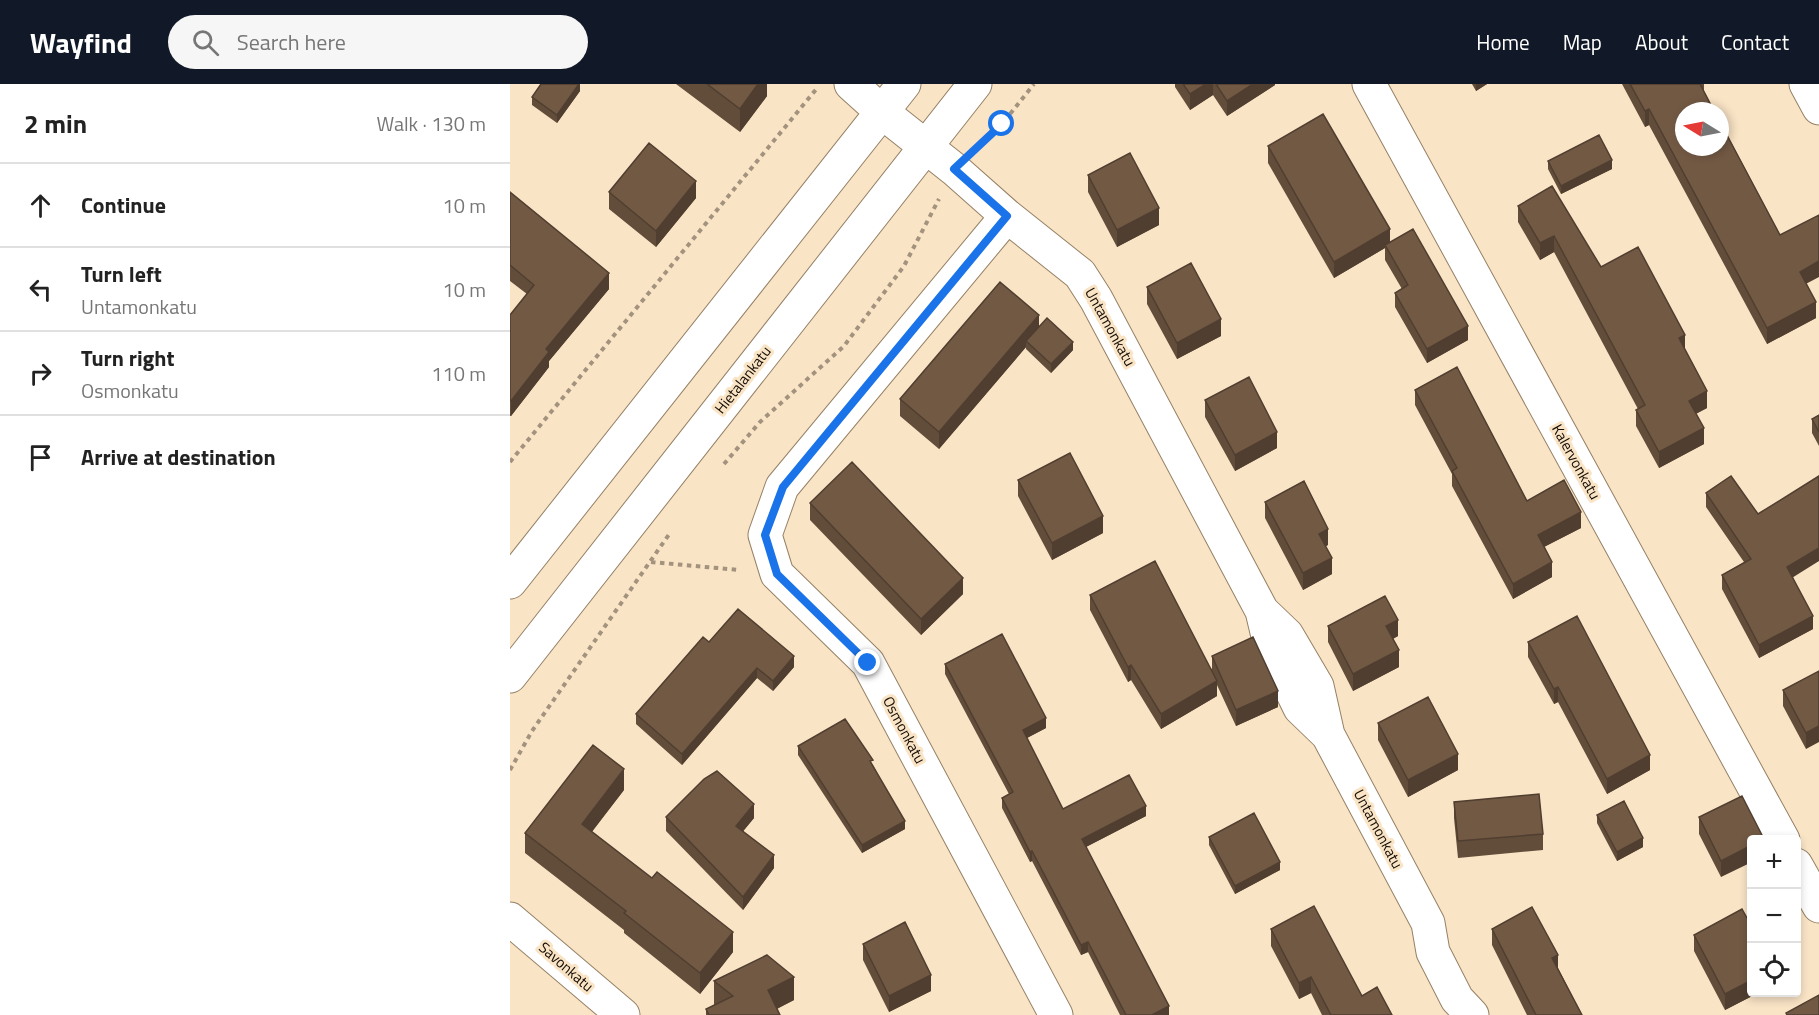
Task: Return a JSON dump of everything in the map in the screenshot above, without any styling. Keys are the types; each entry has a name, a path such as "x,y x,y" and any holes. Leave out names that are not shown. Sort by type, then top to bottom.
{"street":[{"name":"Untamonkatu","path":"851,84 1007,216 1080,274 1086,282 1262,611 1271,649 1300,708 1328,735 1428,922 1433,952 1457,999 1472,1015"},
{"path":"510,582 904,84"},
{"name":"Hietalankatu","path":"510,676 975,84"},
{"name":"Kalervonkatu","path":"1369,84 1780,835"},
{"path":"1806,84 1819,108"},
{"name":"Osmonkatu","path":"1007,216 783,487 765,535 777,574 868,663 1056,1015"},
{"path":"1801,872 1819,906"},
{"name":"Savonkatu","path":"510,919 622,1015"},
{"name":"Untamonkatu","path":"1428,922 1453,941 1474,982 1480,1015"}],"path":[{"path":"510,462 820,84"},
{"path":"724,464 760,422 844,346 904,266 954,169 1002,124 1034,84"},
{"path":"510,770 532,730 675,525"},
{"path":"650,561 777,574"}],"building":[{"path":"541,84 579,84 557,115 532,97"},
{"path":"707,84 758,84 740,109"},
{"path":"1183,84 1206,84 1190,94"},
{"path":"1216,84 1253,84 1227,101"},
{"path":"1630,84 1700,84 1709,102 1675,102 1675,156 1729,156 1729,139 1780,235 1819,215 1819,261 1800,272 1816,302 1767,328 1649,109 1645,111"},
{"path":"1323,114 1390,229 1334,262 1268,146"},
{"path":"1599,135 1612,160 1561,186 1548,161"},
{"path":"649,143 696,181 656,231 609,192"},
{"path":"1130,153 1159,208 1117,230 1088,175"},
{"path":"1552,186 1601,267 1638,247 1685,335 1679,338 1707,391 1689,401 1704,428 1659,452 1636,410 1645,405 1554,236 1540,243 1518,206"},
{"path":"510,192 609,273 546,349 549,352 511,401 510,315 534,285 510,265"},
{"path":"1413,229 1468,326 1427,349 1395,293 1408,285 1385,245"},
{"path":"1191,263 1221,319 1177,343 1147,287"},
{"path":"1000,282 1039,315 939,432 900,399"},
{"path":"1047,318 1073,342 1051,364 1026,341"},
{"path":"1457,367 1527,501 1564,480 1581,512 1538,535 1552,562 1513,584 1452,471 1457,468 1415,390"},
{"path":"1249,377 1277,432 1235,455 1205,400"},
{"path":"1819,415 1819,432 1812,419"},
{"path":"1070,453 1103,516 1052,543 1018,480"},
{"path":"852,462 963,578 921,619 810,503"},
{"path":"1731,476 1758,514 1819,476 1819,548 1787,567 1813,616 1759,645 1722,575 1751,559 1706,493"},
{"path":"1304,481 1328,529 1319,534 1332,558 1303,573 1265,502"},
{"path":"1155,561 1217,681 1161,714 1131,665 1128,667 1090,595"},
{"path":"1385,596 1398,620 1386,626 1399,650 1353,674 1328,626"},
{"path":"738,609 794,656 773,681 757,668 682,754 636,714 703,637 709,642"},
{"path":"1577,616 1650,755 1607,779 1558,687 1554,689 1528,642"},
{"path":"1002,634 1046,718 1023,730 1063,809 1129,775 1146,806 1082,839 1169,1006 1152,1015 1126,1015 1088,942 1081,945 1002,798 1013,792 945,664"},
{"path":"1253,637 1278,691 1236,710 1212,656"},
{"path":"1819,671 1819,726 1806,733 1783,690"},
{"path":"1428,697 1458,754 1408,780 1378,723"},
{"path":"845,719 873,760 870,761 905,821 862,845 798,746"},
{"path":"593,745 624,769 582,824 652,878 657,872 733,932 700,973 624,913 626,911 525,833"},
{"path":"717,771 754,804 736,826 774,855 743,897 666,817 704,779"},
{"path":"1539,794 1543,834 1458,841 1454,802"},
{"path":"1742,796 1762,835 1747,835 1747,848 1721,861 1699,817"},
{"path":"1624,801 1643,838 1617,852 1597,815"},
{"path":"1254,813 1280,862 1235,886 1209,837"},
{"path":"1314,906 1362,996 1377,987 1392,1015 1331,1015 1311,977 1299,983 1271,929"},
{"path":"1532,907 1558,955 1552,958 1582,1015 1536,1015 1492,929"},
{"path":"1742,909 1747,918 1747,983 1725,994 1694,935"},
{"path":"905,922 931,975 889,996 863,944"},
{"path":"767,955 794,977 768,990 780,1015 709,1015 706,1009 733,996 714,981"},
{"path":"1819,995 1819,1015 1787,1015 1786,1013"}],"route":[{"path":"868,663 777,574 765,535 783,487 1007,216 954,169 1002,124"}]}
